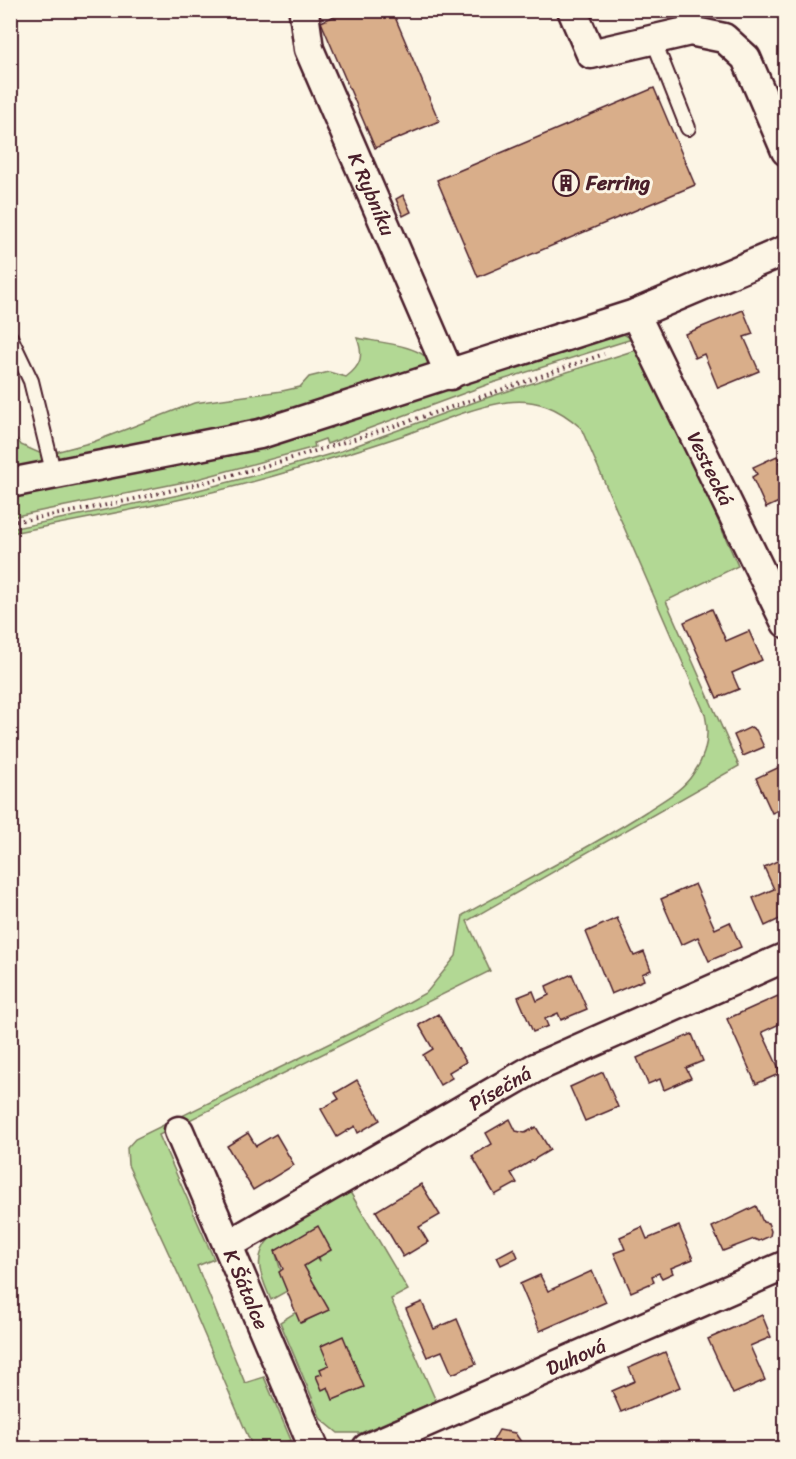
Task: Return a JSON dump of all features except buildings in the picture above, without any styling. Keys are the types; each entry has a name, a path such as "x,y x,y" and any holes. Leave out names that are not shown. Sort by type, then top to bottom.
{"street":[{"name":"K Rybníku","path":"306,10 304,14 309,49 450,375"},
{"path":"572,10 591,54 690,31 724,38 746,58 786,151"},
{"path":"10,483 260,434 635,314 786,250"},
{"name":"Vestecká","path":"635,314 786,623"},
{"name":"Písečná","path":"228,1245 536,1068 786,957"},
{"name":"K Šátalce","path":"179,1131 314,1449"},
{"name":"Duhová","path":"384,1446 786,1265"}],"lane":[{"path":"653,39 688,128"},
{"path":"10,337 31,381 54,475"}],"green space":[{"path":"620,332 632,339 489,384 327,444 325,439 314,443 315,447 194,480 11,517 10,495"},
{"path":"357,338 410,348 427,358 431,364 427,370 293,415 11,476 10,429 21,445 44,455 93,442 194,403 300,387 309,377 329,372 346,377 355,369 360,360"},
{"path":"642,348 738,566 666,601 739,766 467,921 490,971 159,1135 214,1259 197,1266 245,1383 264,1377 291,1440 272,1448 253,1448 181,1280 128,1165 127,1148 135,1139 375,1021 427,992 456,956 463,915 625,825 666,799 689,780 698,767 706,745 705,714 581,428 556,410 537,403 518,401 482,407 365,448 224,489 11,533 10,529 179,495 272,471 341,451 483,399"},
{"path":"350,1192 408,1290 391,1299 436,1401 361,1433 338,1433 321,1419 280,1322 296,1312 301,1323 329,1310 304,1266 317,1258 320,1260 319,1257 331,1250 318,1227 275,1251 287,1291 271,1300 261,1275 260,1260 261,1252 271,1237"}],"place":[{"name":"Ferring","path":"566,183"}]}
